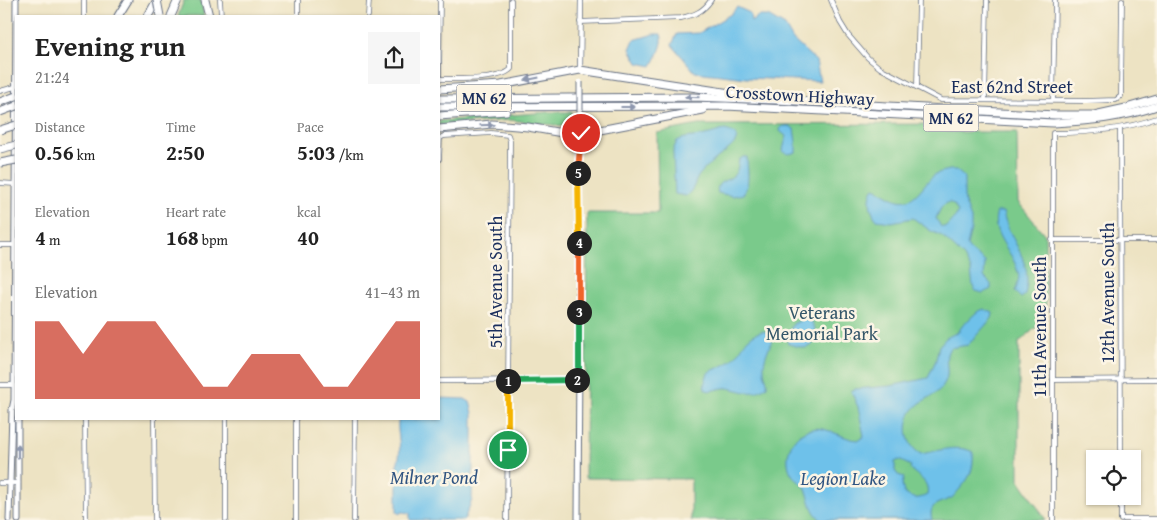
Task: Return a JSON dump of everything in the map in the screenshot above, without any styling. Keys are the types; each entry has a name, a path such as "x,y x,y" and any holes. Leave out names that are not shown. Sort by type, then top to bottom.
{"highway":[{"path":"119,15 128,0"},
{"path":"149,15 157,0"},
{"path":"157,0 160,15"},
{"path":"171,15 178,0"},
{"path":"205,0 209,15"},
{"path":"440,89 501,85 580,70 776,100"},
{"path":"0,102 15,96"},
{"name":"Crosstown Highway","path":"440,99 693,97 1055,116 1094,114 1126,108 1157,99"},
{"path":"0,112 15,106"},
{"path":"440,129 492,124 528,127 574,135 726,106"},
{"name":"Crosstown Highway","path":"440,107 726,106 1054,123 1098,121 1157,106"},
{"path":"440,116 527,108"},
{"path":"0,130 15,125"},
{"path":"0,149 15,146"},
{"path":"0,163 15,160"}],"main road":[{"path":"16,0 16,15"},
{"path":"578,520 578,174 581,133 580,70"},
{"path":"9,520 12,410 15,385 15,87"},
{"path":"18,420 18,520"}],"street":[{"path":"84,0 84,15"},
{"path":"298,0 298,15"},
{"path":"368,15 369,0"},
{"path":"440,0 440,15"},
{"path":"440,79 503,75 510,69 511,0"},
{"path":"580,70 581,0"},
{"path":"580,22 681,18 696,15 711,0"},
{"name":"East 62nd Street","path":"831,0 840,22 857,48 880,68 941,100 1116,100 1119,98 1122,0"},
{"path":"917,87 919,0"},
{"path":"985,100 987,0"},
{"path":"1053,100 1055,0"},
{"path":"220,1 221,15"},
{"path":"0,91 15,87"},
{"path":"1120,128 1157,118"},
{"name":"11th Avenue South","path":"1053,520 1053,134 1086,133 1120,128"},
{"name":"12th Avenue South","path":"1120,128 1121,450"},
{"name":"5th Avenue South","path":"440,138 444,136 490,133 508,135 510,141 507,520"},
{"path":"0,182 15,184"},
{"path":"1052,240 1157,240"},
{"path":"0,245 15,245"},
{"path":"440,381 579,380"},
{"path":"1053,380 1157,380"},
{"path":"0,385 15,385"},
{"path":"85,420 86,520"},
{"path":"154,420 155,520"},
{"path":"226,420 226,520"},
{"path":"296,420 296,520"},
{"path":"354,520 355,420"},
{"path":"0,483 18,483"},
{"path":"1121,505 1121,520 1157,519"}],"green space":[{"path":"184,0 201,0 204,15 178,15"},
{"path":"548,112 572,112 572,127 510,120 440,125 440,121"},
{"name":"Veterans Memorial Park","path":"939,124 946,132 1017,132 1018,202 1045,235 1046,319 1019,342 1019,480 1046,520 691,520 691,479 585,478 587,213 658,213 657,133 698,125"}],"water":[{"path":"737,7 750,13 751,22 758,16 768,16 785,26 793,40 816,61 820,81 747,78 695,72 672,45 677,34 699,33 731,14"},
{"path":"654,34 661,34 662,42 652,66 638,63 630,49 634,40"},
{"path":"790,126 794,129 796,142 796,152 789,154 783,152 786,136 780,131 781,127"},
{"path":"725,130 736,136 734,144 702,172 692,190 686,196 675,194 673,151 677,141"},
{"path":"747,157 748,176 747,186 743,194 733,196 718,193 718,186 735,174 739,160"},
{"path":"948,170 956,170 964,177 964,200 971,219 967,246 985,262 984,277 991,284 991,289 983,293 976,291 973,287 971,270 964,257 942,236 931,231 913,218 891,222 877,220 871,209 870,200 874,188 895,199 908,200 918,193 936,174","holes":["949,202 954,205 958,212 956,216 946,227 941,227 936,218 942,206"]},
{"path":"997,212 1003,212 1024,262 1027,283 1025,295 1021,298 1015,292 1019,278 1016,265 996,228"},
{"name":"Legion Lake","path":"984,309 993,313 992,318 968,345 950,348 947,356 947,378 945,382 938,391 913,410 907,428 909,441 916,451 921,454 954,448 973,452 972,469 966,482 953,497 934,506 931,514 932,520 821,520 813,509 805,487 793,476 790,470 788,455 793,441 804,432 817,428 859,440 864,436 858,407 851,391 890,386 928,378 936,360 939,346 946,338 958,332 977,312","holes":["899,460 911,466 910,469 927,486 927,495 920,498 910,497 904,493 902,484 904,477 898,475 895,471 895,462"]},
{"path":"803,319 811,321 814,327 815,339 812,345 805,348 788,344 787,338 793,324"},
{"path":"763,331 774,337 764,361 767,386 753,392 728,388 706,390 705,382 708,373 729,362 736,356 747,340"},
{"name":"Milner Pond","path":"440,398 465,399 470,402 473,413 472,500 464,520 410,520 410,513 402,512 399,514 397,511 397,464 400,448 399,420 440,420"}],"route":[{"path":"508,450 508,380 579,380 578,174 581,133"}]}
